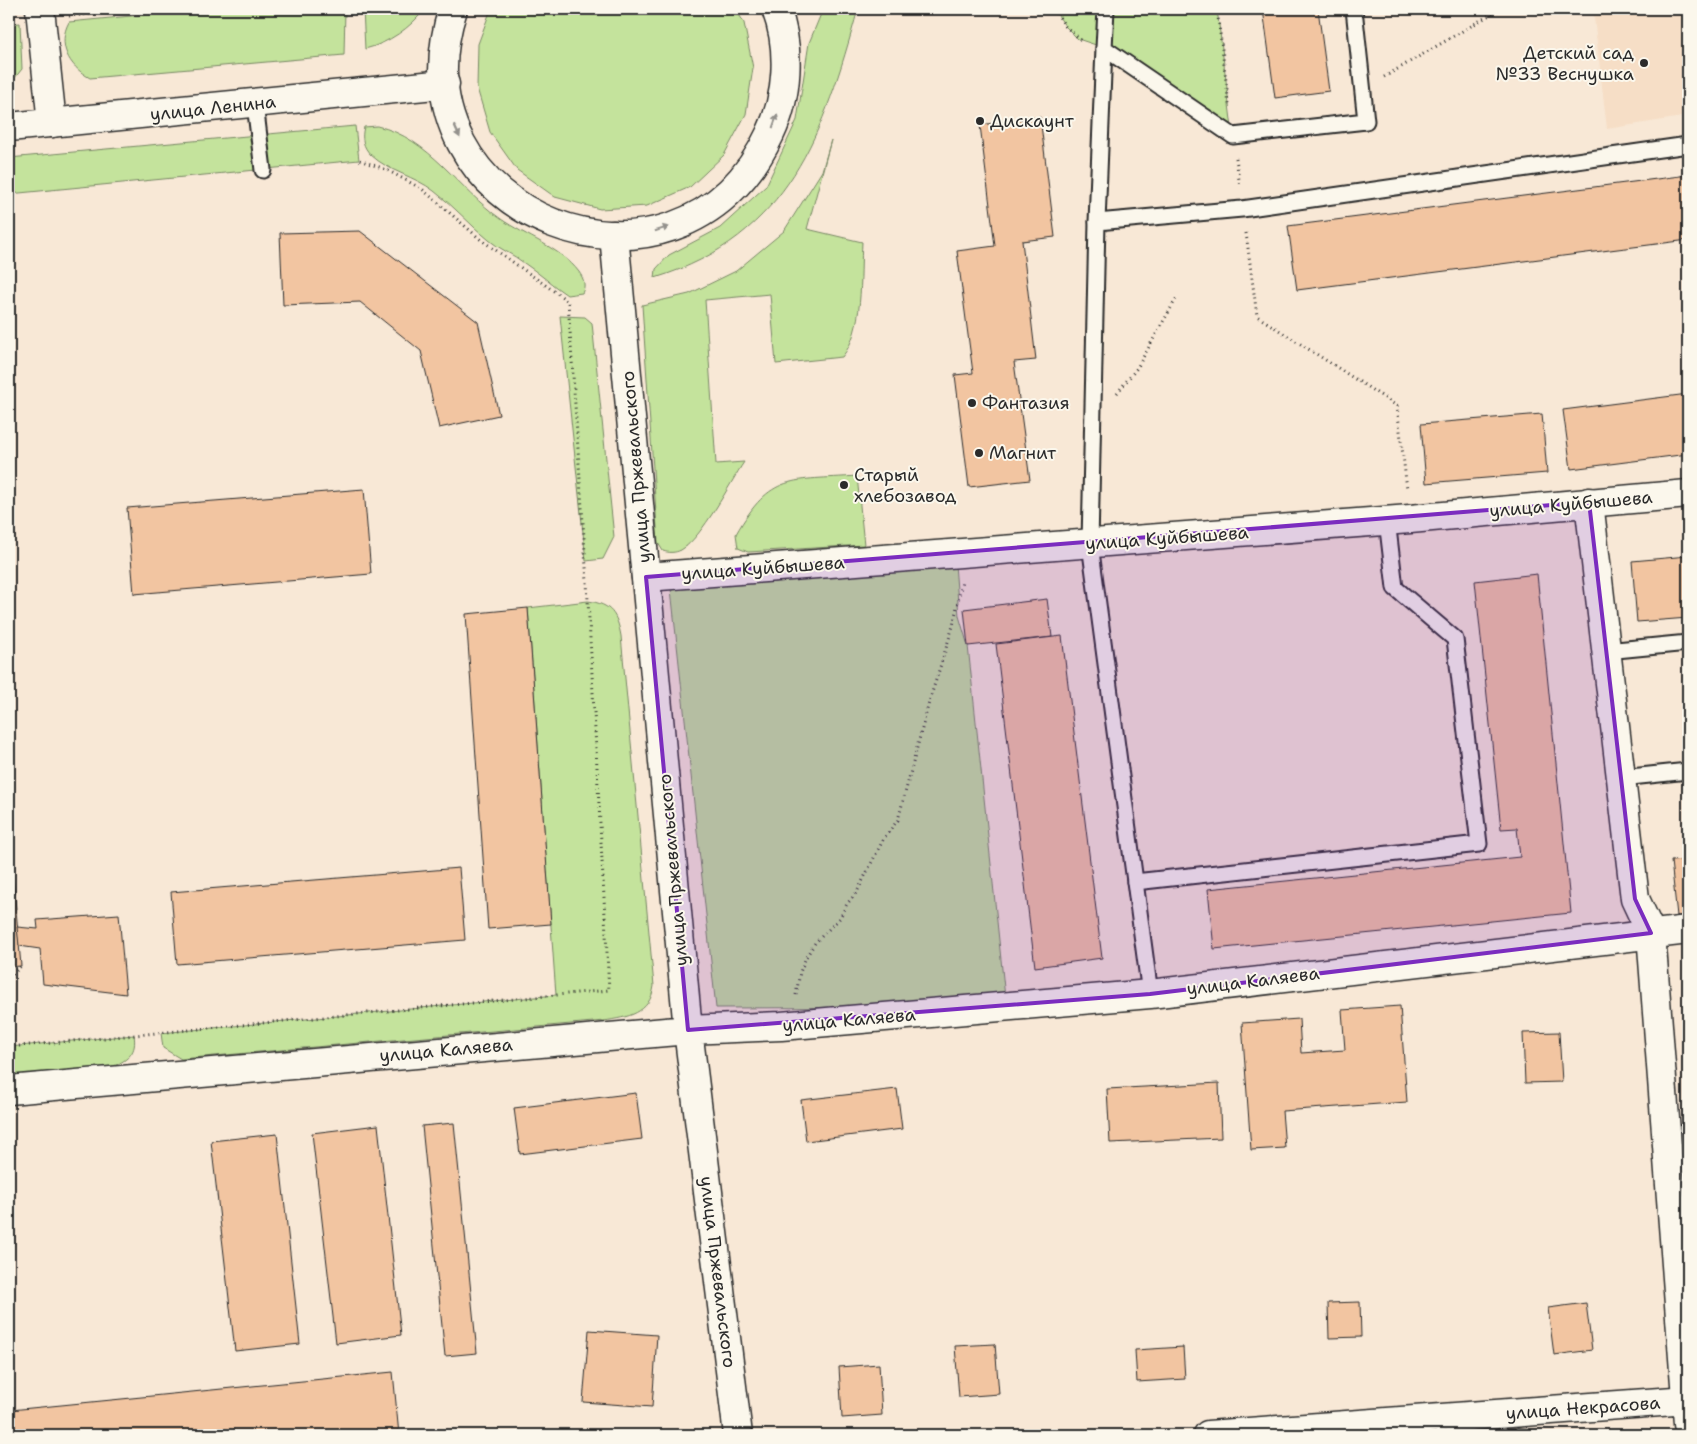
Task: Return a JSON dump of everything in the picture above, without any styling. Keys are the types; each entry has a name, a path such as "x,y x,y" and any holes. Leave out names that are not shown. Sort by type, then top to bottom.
{"street":[{"path":"453,9 445,37 443,66 445,84 452,121 464,147 479,170 498,191 521,209 546,222 572,231 614,235 655,231 681,222 706,210 728,193 747,173 763,150 774,125 782,98 786,71 784,43 776,9"},
{"path":"9,127 52,123 41,14"},
{"name":"улица Ленина","path":"52,123 445,84"},
{"name":"улица Пржевальского","path":"614,235 688,1030 738,1435"},
{"name":"улица Куйбышева","path":"646,577 1399,520 1688,494"},
{"path":"1589,502 1635,899 1651,934 1688,1408"},
{"name":"улица Каляева","path":"9,1090 688,1030 782,1026 1150,994 1688,930"},
{"name":"улица Некрасова","path":"1208,1435 1688,1408"}],"lane":[{"path":"1106,9 1097,222 1090,544 1150,994"},
{"path":"1104,48 1233,136 1366,121 1354,9"},
{"path":"255,104 264,170"},
{"path":"1097,222 1242,209 1688,145"},
{"path":"1135,882 1479,844 1455,640 1395,588 1399,520"},
{"path":"1606,651 1688,643"},
{"path":"1621,778 1688,771"}],"path":[{"path":"41,14 140,9"},
{"path":"1054,9 1065,26 1078,39 1104,48"},
{"path":"1217,9 1257,316 1397,406 1399,520"},
{"path":"1363,94 1386,76 1500,9"},
{"path":"9,1047 608,990 587,575 568,301 480,239 422,189 385,169 359,160"},
{"path":"1093,419 1137,368 1176,299"},
{"path":"782,1026 795,1006 800,972 806,957 815,944 840,918 847,904 857,892 884,838 898,820 929,702 960,599 962,587 959,554"},
{"path":"9,978 21,966"}],"highlighted area":[{"path":"1589,502 1635,899 1651,933 1150,994 688,1030 646,577"}],"shaded area":[{"name":"Детский сад №33 Веснушка","path":"1593,9 1688,9 1688,116 1607,129"}],"green space":[{"path":"204,9 345,9 344,55 90,78 76,67 67,54 64,38 69,22"},
{"path":"363,9 425,9 413,22 391,39 365,49"},
{"path":"491,9 736,9 744,23 753,68 746,114 724,155 690,187 647,206 600,209 555,197 517,170 490,132 477,88 478,44"},
{"path":"823,9 858,9 831,97 814,137 794,174 769,207 738,236 701,260 655,278 656,269 669,255 720,228 766,186 797,120 809,43"},
{"path":"1054,9 1217,9 1233,136 1105,48 1078,39 1065,26"},
{"path":"20,23 22,69 9,85 9,24"},
{"path":"355,126 359,160 9,194 9,158"},
{"path":"377,126 396,132 413,142 443,166 471,194 501,219 563,256 582,277 584,285 582,293 567,295 520,260 493,243 427,186 378,161 368,152 364,146 363,139 364,127"},
{"path":"831,140 807,229 862,242 860,302 854,333 849,346 842,357 776,364 770,294 705,300 716,464 744,462 715,509 689,544 676,552 663,551 658,543 642,305 689,294 736,271 784,231 822,171"},
{"path":"560,316 585,317 592,323 614,537 603,559 586,561"},
{"path":"857,476 864,545 748,552 738,548 736,534 761,499 773,490 799,480"},
{"path":"955,564 959,616 968,646 1006,1007 716,1008 671,589"},
{"path":"588,601 596,602 612,611 621,636 654,986 648,1003 629,1016 604,1021 181,1059 163,1048 161,1033 556,995 528,608"},
{"path":"134,1035 135,1041 131,1054 124,1061 114,1066 9,1076 9,1047"}],"building":[{"path":"1263,9 1318,9 1329,91 1275,98"},
{"path":"1040,117 1055,237 1022,241 1036,360 1014,362 1030,480 969,487 955,375 973,373 957,251 995,246 980,125"},
{"path":"1688,175 1688,240 1297,290 1288,226"},
{"path":"360,231 478,322 499,415 439,428 421,351 360,302 283,305 280,233"},
{"path":"1688,394 1688,454 1571,469 1563,410"},
{"path":"1542,414 1547,473 1426,483 1421,424"},
{"path":"364,489 371,574 134,594 127,508"},
{"path":"1688,556 1688,618 1637,622 1632,561"},
{"path":"1537,574 1571,913 1214,949 1208,889 1520,857 1517,828 1501,829 1475,581"},
{"path":"1047,599 1052,637 968,646 964,609"},
{"path":"528,608 551,924 488,929 466,614"},
{"path":"1062,636 1102,958 1035,967 996,644"},
{"path":"9,831 21,966 9,967"},
{"path":"1688,860 1688,915 1677,916 1671,861"},
{"path":"459,868 465,940 177,964 171,892"},
{"path":"119,914 126,994 43,984 40,949 19,946 17,927 38,929 37,920"},
{"path":"1400,1006 1407,1102 1282,1111 1285,1148 1251,1150 1242,1023 1299,1019 1301,1053 1345,1050 1342,1010"},
{"path":"1559,1032 1562,1082 1525,1083 1523,1033"},
{"path":"1219,1083 1221,1138 1110,1143 1107,1089"},
{"path":"897,1089 902,1129 806,1141 801,1100"},
{"path":"636,1093 642,1139 520,1154 514,1108"},
{"path":"454,1123 477,1353 445,1356 422,1126"},
{"path":"378,1125 401,1335 336,1343 312,1133"},
{"path":"277,1134 300,1344 235,1351 211,1141"},
{"path":"1360,1302 1361,1337 1329,1338 1328,1303"},
{"path":"1586,1303 1592,1350 1554,1355 1548,1308"},
{"path":"589,1330 657,1335 652,1407 583,1402"},
{"path":"995,1344 999,1394 959,1397 955,1346"},
{"path":"1183,1347 1185,1379 1137,1382 1135,1350"},
{"path":"879,1364 882,1415 842,1418 839,1367"},
{"path":"393,1372 399,1435 14,1435 11,1410"}],"place":[{"name":"Детский сад №33 Веснушка","path":"1644,63"},
{"name":"Дискаунт","path":"980,121"},
{"name":"Фантазия","path":"972,403"},
{"name":"Магнит","path":"979,453"},
{"name":"Старый хлебозавод","path":"844,485"}]}
